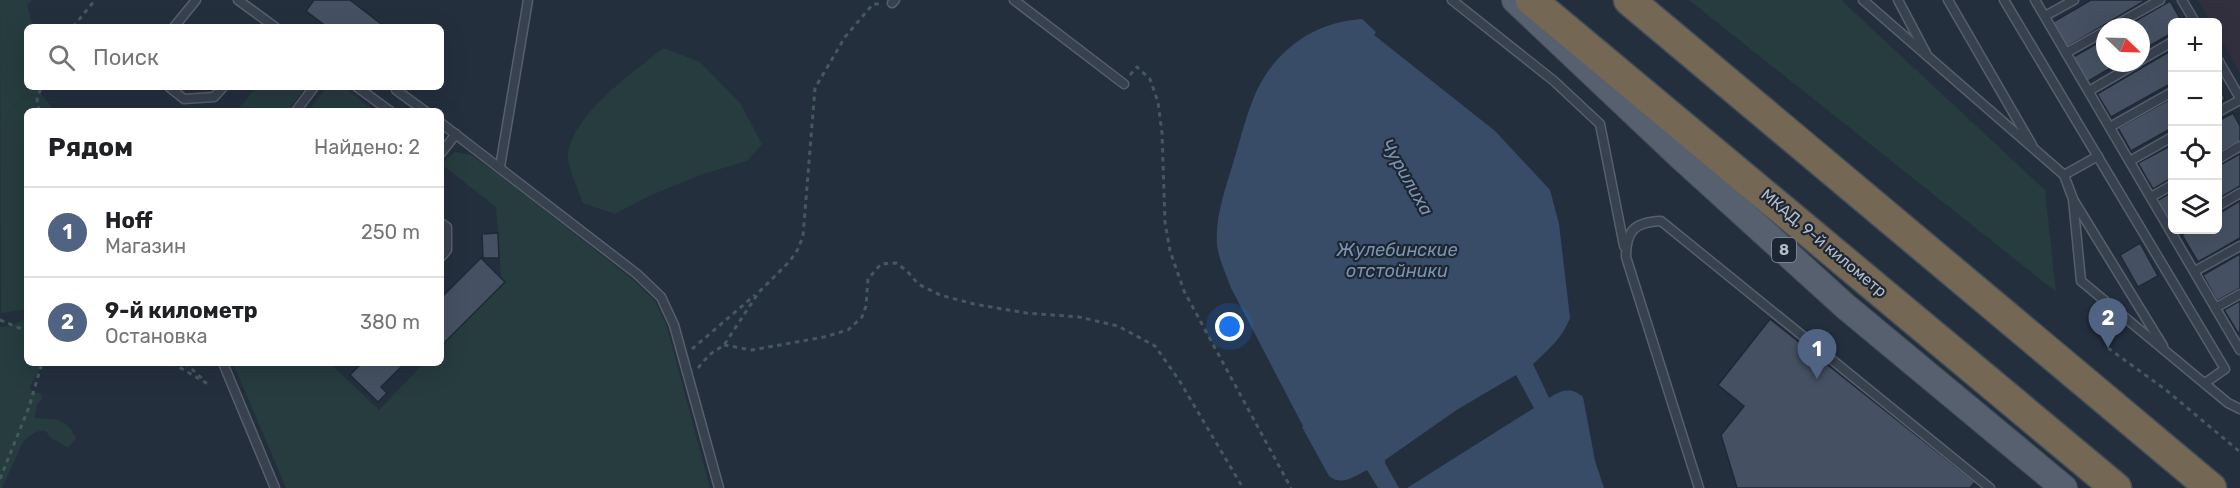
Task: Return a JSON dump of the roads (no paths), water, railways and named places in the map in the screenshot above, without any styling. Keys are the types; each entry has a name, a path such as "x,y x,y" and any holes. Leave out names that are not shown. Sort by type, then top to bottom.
{"highway":[{"name":"МКАД, 9-й километр","path":"1531,0 2116,488"},
{"path":"1629,0 2211,488"}],"main road":[{"name":"8","path":"1515,0 1680,156 1845,306 2064,488"}],"lane":[{"path":"176,24 196,0"},
{"path":"238,0 270,24"},
{"path":"501,167 528,0"},
{"path":"1014,0 1124,84"},
{"path":"1452,0 1554,81 1600,124 1626,257 1699,488"},
{"path":"1863,0 2064,176 2073,199 2166,352"},
{"path":"1898,0 1928,57"},
{"path":"1948,0 2036,151"},
{"path":"2004,0 2225,369 2205,383"},
{"path":"2035,0 2168,221"},
{"path":"2045,16 2074,0"},
{"path":"2128,18 2160,0"},
{"path":"2182,0 2193,18"},
{"path":"2066,53 2096,36"},
{"path":"2150,55 2168,44"},
{"path":"2222,70 2240,99 2222,109"},
{"path":"2089,91 2122,72"},
{"path":"173,90 184,99 214,98 221,90"},
{"path":"298,108 312,90"},
{"path":"361,90 386,108"},
{"path":"396,90 421,108"},
{"path":"2110,127 2168,94"},
{"path":"444,125 637,274 661,297 674,325 719,488"},
{"path":"444,149 456,134"},
{"path":"2130,161 2168,139"},
{"path":"2222,156 2240,146"},
{"path":"2064,176 2098,156"},
{"path":"2151,196 2168,186"},
{"path":"2222,203 2240,193"},
{"path":"2073,199 2081,281 2228,403 2240,409"},
{"path":"1626,257 1626,241 1634,228 1646,222 1660,221 1990,488"},
{"path":"444,225 447,227 447,250 444,254"},
{"path":"2176,234 2239,346"},
{"path":"2195,271 2240,246"},
{"path":"2217,307 2240,294"},
{"path":"224,366 275,488"}],"water":[{"name":"Жулебинские отстойники","path":"1362,19 1376,32 1374,35 1495,131 1550,190 1559,224 1570,318 1559,337 1533,364 1549,398 1566,391 1583,397 1595,461 1604,488 1407,488 1534,408 1516,375 1458,409 1385,460 1399,488 1378,488 1367,470 1343,480 1329,476 1302,427 1231,288 1217,245 1219,212 1247,116 1257,90 1266,75 1287,50 1300,40 1329,25"}],"place":[{"name":"9-й километр","path":"2108,348"},
{"name":"Hoff","path":"1817,379"}],"water label":[{"name":"Чурилиха","path":"1407,177"}]}
